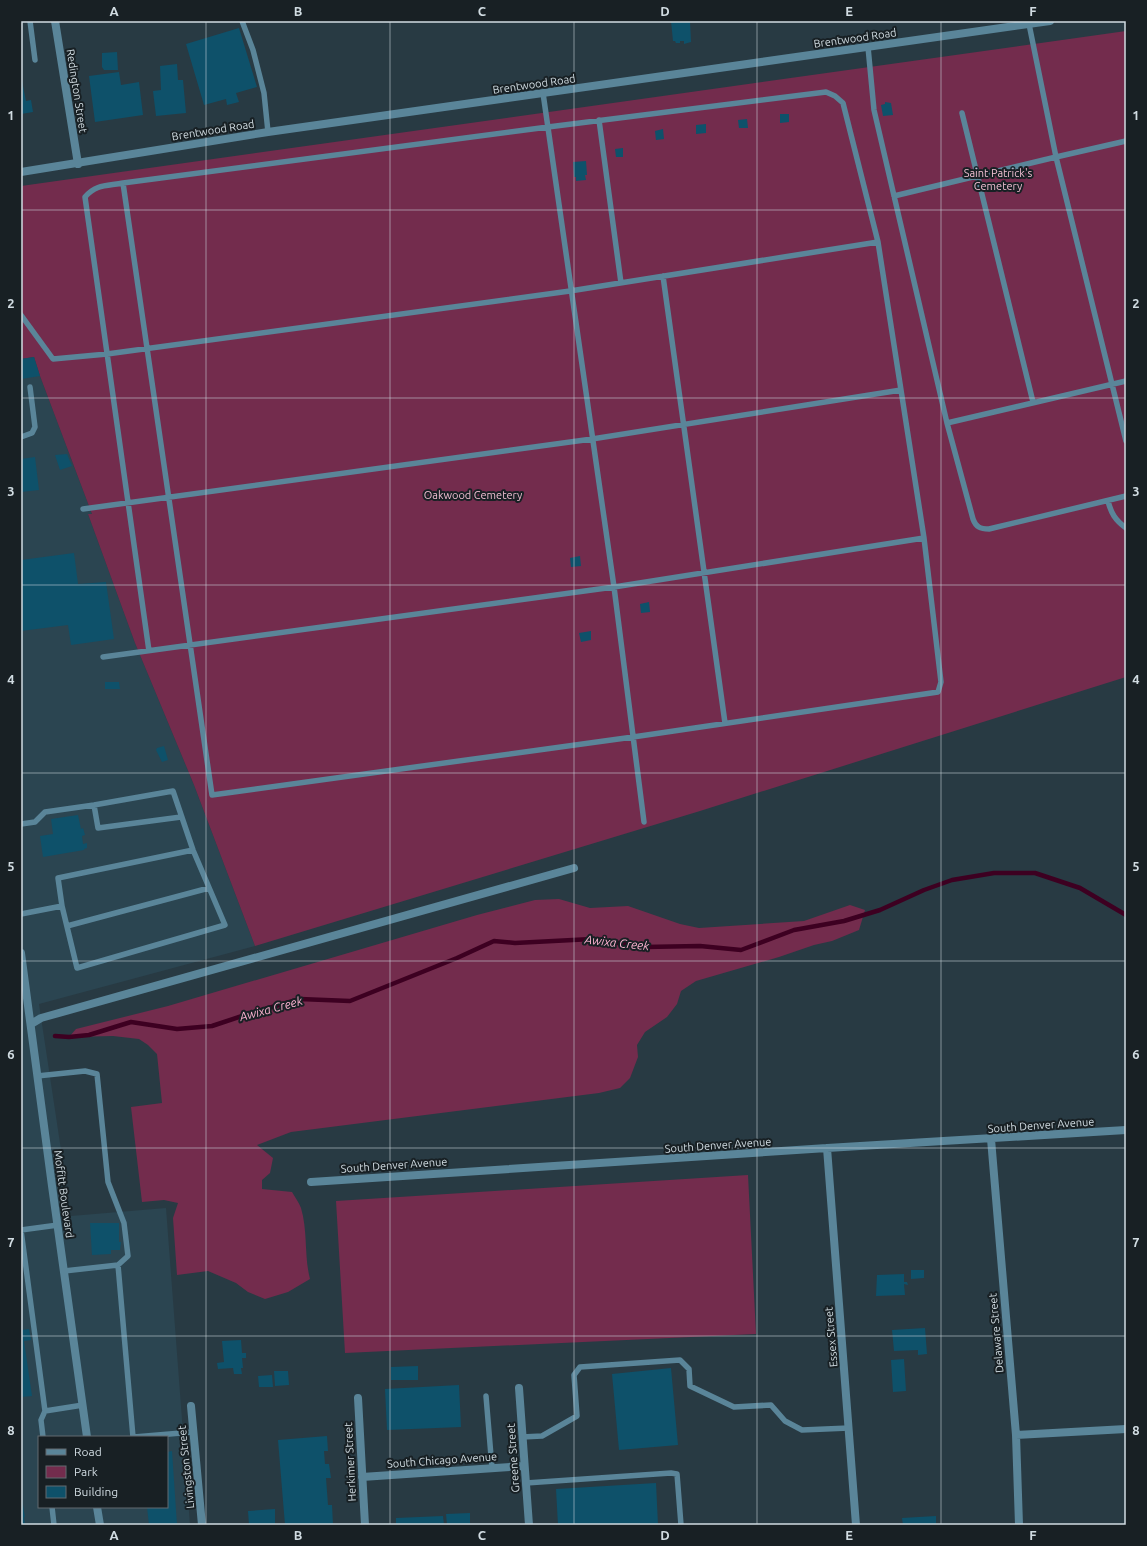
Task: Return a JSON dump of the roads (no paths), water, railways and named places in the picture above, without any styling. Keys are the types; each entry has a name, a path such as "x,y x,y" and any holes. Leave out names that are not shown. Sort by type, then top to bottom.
{"street":[{"name":"Redington Street","path":"55,21 78,164"},
{"name":"Brentwood Road","path":"21,172 78,164 268,132 543,94 1046,21"},
{"path":"31,1024 41,1018 574,868"},
{"name":"Moffitt Boulevard","path":"21,953 87,1436"},
{"name":"South Denver Avenue","path":"311,1182 1126,1130"},
{"name":"Delaware Street","path":"991,1139 1016,1435 1019,1525"},
{"name":"Essex Street","path":"827,1148 856,1525"},
{"name":"Greene Street","path":"519,1388 528,1525"},
{"name":"Herkimer Street","path":"358,1398 365,1525"},
{"name":"Livingston Street","path":"191,1406 202,1525"},
{"path":"1016,1435 1126,1429"},
{"name":"South Chicago Avenue","path":"362,1477 524,1466"},
{"path":"97,1508 100,1525"}],"lane":[{"path":"30,21 35,60"},
{"path":"242,21 253,50 264,93 268,132"},
{"path":"1030,24 1056,157 1126,441"},
{"path":"868,47 874,110 947,423 975,524 978,528 989,529 1126,496"},
{"path":"123,183 212,795 633,737 938,692 941,682 924,538 878,242 843,103 835,96 826,92 599,120 123,183 96,187 90,190 85,197 149,651"},
{"path":"543,94 570,291 614,587 644,822"},
{"path":"962,112 1033,402"},
{"path":"599,120 621,283"},
{"path":"894,196 1126,141"},
{"path":"21,314 53,359 148,349 570,291 878,242"},
{"path":"663,276 724,723"},
{"path":"947,423 1126,381"},
{"path":"21,436 32,433 36,427 30,387"},
{"path":"83,509 592,439 901,390"},
{"path":"1108,500 1112,513 1118,522 1126,528"},
{"path":"103,657 614,587 924,538"},
{"path":"21,824 35,822 45,812 94,806 173,791 193,850 225,925 77,968 62,906 58,878 193,850"},
{"path":"94,806 98,828 181,817"},
{"path":"67,926 209,888"},
{"path":"21,914 62,906"},
{"path":"37,1076 85,1071 97,1074 108,1182 124,1223 128,1256 118,1266 64,1271"},
{"path":"43,1436 41,1420 45,1411 21,1230 58,1224"},
{"path":"118,1266 134,1436"},
{"path":"522,1438 542,1436 577,1416 574,1375 580,1367 680,1360 689,1369 690,1386 734,1407 771,1405 785,1421 802,1430 849,1428"},
{"path":"486,1396 492,1468"},
{"path":"45,1411 83,1405"},
{"path":"146,1436 193,1432"},
{"path":"526,1484 671,1473 677,1474 681,1525"},
{"path":"52,1508 54,1525"}],"waterway":[{"name":"Awixa Creek","path":"55,1036 69,1037 89,1035 131,1022 177,1029 212,1026 300,999 350,1001 457,958 494,941 515,943 592,939 644,947 700,946 741,950 794,930 844,921 880,910 924,890 952,880 994,873 1035,873 1080,888 1126,915"}],"park label":[{"name":"Saint Patrick's Cemetery","path":"998,179"},
{"name":"Oakwood Cemetery","path":"473,495"}]}
